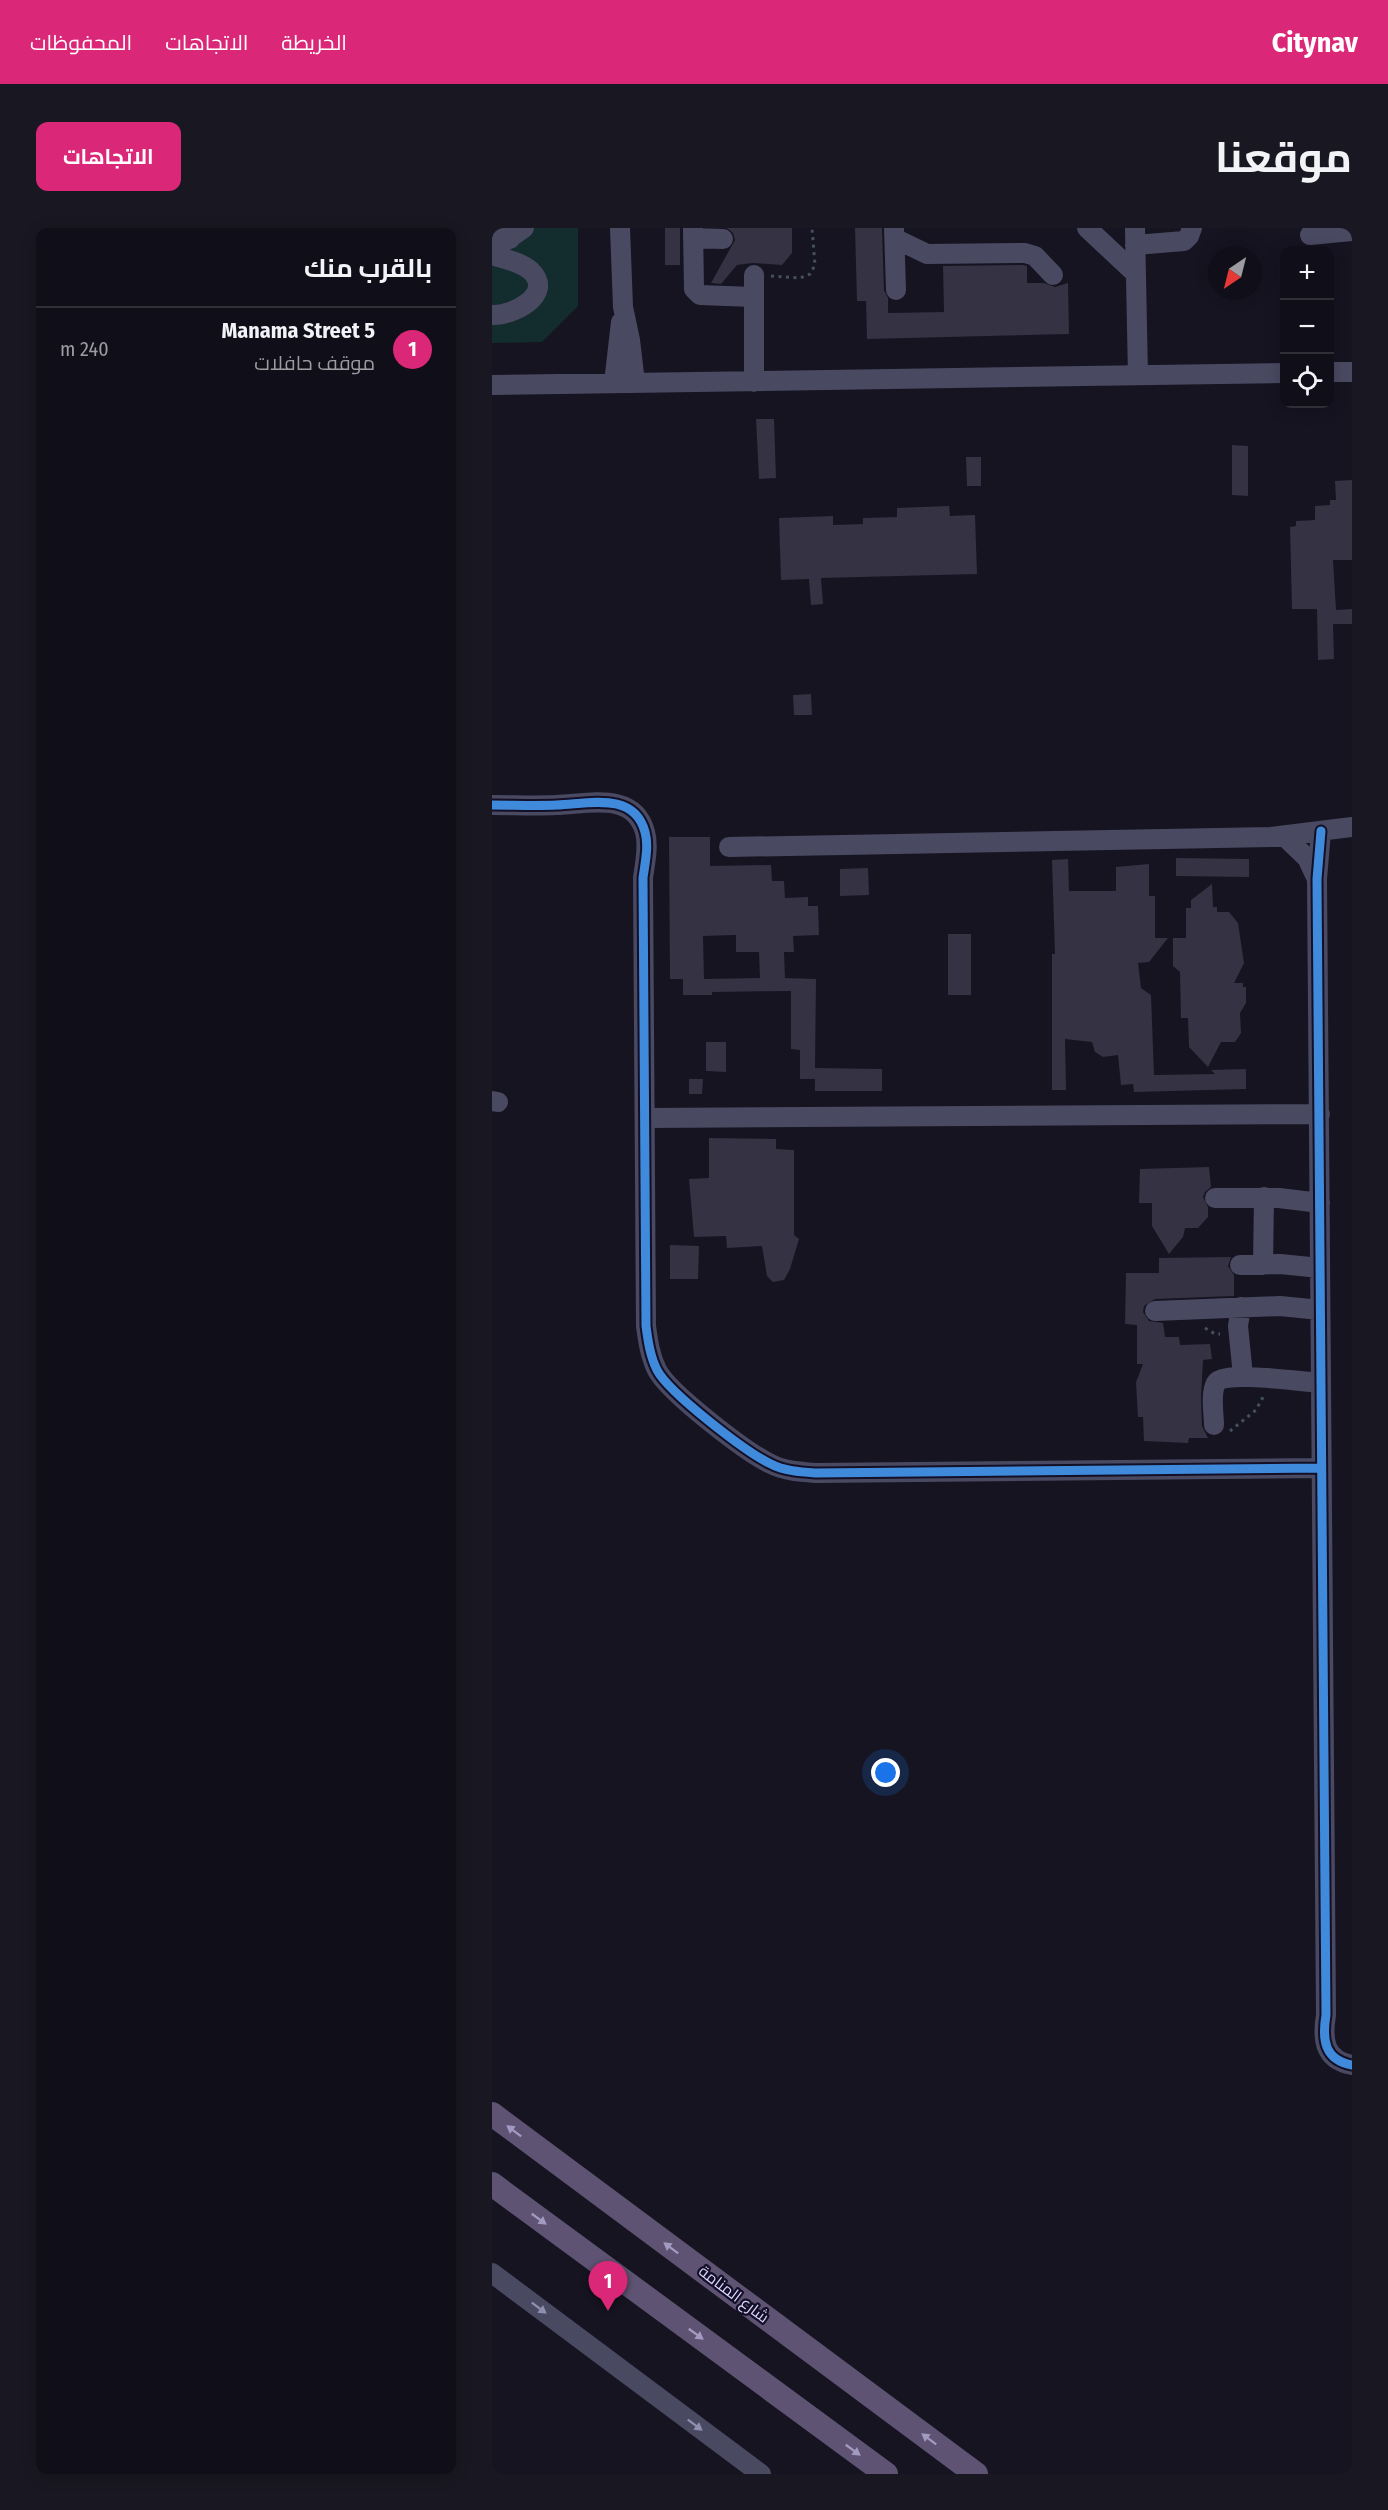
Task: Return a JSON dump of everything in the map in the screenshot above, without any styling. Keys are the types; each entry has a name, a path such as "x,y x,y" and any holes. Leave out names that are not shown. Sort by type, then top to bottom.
{"main road":[{"name":"شارع المنامة","path":"492,2114 976,2474"},
{"path":"492,2184 886,2474"}],"street":[{"path":"614,383 623,307 620,228"},
{"path":"1087,228 1135,273"},
{"path":"1138,376 1135,236 1184,241 1189,236 1191,228"},
{"path":"1310,238 1352,231"},
{"path":"492,250 509,232"},
{"path":"723,239 693,233 692,280 694,289 700,295 753,297"},
{"path":"895,234 927,254 1024,253 1035,256 1053,275"},
{"path":"895,234 896,290"},
{"path":"492,255 524,266 536,277 538,284 534,298 528,303 509,314 492,315"},
{"path":"754,275 754,382"},
{"path":"623,307 635,383"},
{"path":"1334,372 1352,372"},
{"path":"492,385 1280,373"},
{"path":"492,805 609,802 628,808 642,822 647,842 644,878 647,1118 646,1326 648,1348 657,1371 670,1388 753,1454 772,1465 792,1471 816,1473 1321,1468"},
{"path":"729,847 1284,836 1352,827"},
{"path":"1321,831 1317,879 1326,2015 1323,2031 1326,2047 1336,2059 1352,2065"},
{"path":"1284,836 1307,858 1317,879"},
{"path":"647,1118 1320,1114"},
{"path":"1215,1197 1264,1197 1320,1203"},
{"path":"1263,1264 1264,1197"},
{"path":"1240,1265 1263,1264 1320,1268"},
{"path":"1155,1311 1280,1306 1320,1310"},
{"path":"1241,1307 1238,1326 1243,1376"},
{"path":"1214,1425 1215,1384 1221,1378 1243,1376 1320,1383"},
{"path":"1326,2015 1337,2041 1352,2054"},
{"path":"492,2273 761,2474"}],"path":[{"path":"754,275 800,278 810,274 815,265 812,228"},
{"path":"1214,1425 1214,1433 1226,1432 1238,1425 1256,1410 1261,1398 1269,1398 1273,1395 1271,1379"}],"green space":[{"path":"492,228 578,228 578,306 542,342 492,343"}],"building":[{"path":"665,228 680,228 680,265 665,265"},
{"path":"727,228 792,228 792,253 782,265 753,263 737,265 721,284 711,283 735,240 733,233"},
{"path":"855,228 882,228 884,290 888,298 888,313 944,312 943,266 1023,265 1027,266 1027,283 1044,283 1055,287 1068,283 1069,334 867,339 866,301 857,301"},
{"path":"756,419 774,419 776,478 759,479"},
{"path":"1232,445 1248,446 1248,496 1232,495"},
{"path":"966,457 981,457 981,486 967,486"},
{"path":"1352,480 1352,560 1333,560 1336,610 1352,609 1352,624 1333,624 1334,659 1318,660 1317,609 1292,609 1290,527 1296,526 1296,521 1315,520 1315,506 1330,505 1330,500 1336,500 1335,481"},
{"path":"949,506 950,516 975,515 977,574 821,578 823,604 811,605 809,579 781,580 779,518 833,516 833,525 863,524 863,518 897,517 897,508"},
{"path":"811,694 812,715 794,715 793,695"},
{"path":"669,837 710,837 710,866 771,865 772,881 784,881 785,898 808,897 808,906 818,906 819,935 793,936 794,952 784,952 785,978 816,979 815,1068 882,1069 882,1091 815,1091 815,1079 800,1079 800,1050 791,1049 791,991 712,992 712,995 683,995 683,979 670,979","holes":["736,935 736,952 759,952 760,978 704,979 703,936"]},
{"path":"1176,858 1249,859 1249,877 1176,876"},
{"path":"1068,859 1069,891 1116,891 1116,867 1149,864 1149,896 1155,896 1155,938 1168,938 1149,962 1138,963 1141,988 1151,995 1154,1075 1215,1074 1211,1070 1246,1069 1246,1089 1134,1092 1133,1084 1121,1085 1118,1055 1103,1057 1095,1052 1092,1042 1065,1039 1066,1090 1052,1090 1052,954 1055,954 1052,860"},
{"path":"868,868 869,895 840,896 840,869"},
{"path":"1212,884 1213,907 1217,907 1217,912 1229,912 1238,923 1244,963 1234,983 1243,983 1243,987 1246,987 1246,1003 1240,1013 1241,1033 1235,1042 1221,1042 1208,1067 1189,1047 1188,1018 1181,1018 1180,972 1173,966 1173,938 1186,938 1186,908 1191,908 1191,900"},
{"path":"948,934 971,934 971,995 948,995"},
{"path":"706,1042 726,1042 726,1072 706,1071"},
{"path":"689,1079 703,1079 702,1094 689,1094"},
{"path":"709,1138 776,1139 776,1149 794,1150 794,1235 799,1239 790,1269 784,1280 773,1282 767,1276 762,1246 727,1248 726,1236 694,1237 689,1179 709,1178"},
{"path":"1209,1167 1211,1187 1203,1197 1208,1207 1208,1217 1198,1228 1185,1228 1183,1237 1169,1254 1152,1226 1152,1203 1139,1203 1140,1169"},
{"path":"670,1245 699,1246 698,1279 670,1279"},
{"path":"1231,1257 1228,1266 1234,1275 1234,1296 1155,1299 1144,1306 1143,1312 1149,1321 1163,1323 1165,1337 1179,1337 1180,1345 1210,1344 1212,1359 1203,1360 1201,1397 1202,1426 1208,1438 1189,1438 1188,1443 1144,1441 1143,1417 1138,1417 1136,1382 1143,1364 1137,1364 1137,1325 1125,1324 1126,1273 1159,1273 1159,1258"}],"cycle path":[{"path":"492,805 596,802 620,805 631,810 639,819 645,832 647,849 643,878 646,1326 651,1354 657,1370 676,1393 710,1422 771,1464 787,1470 810,1473 1321,1468"},
{"path":"1321,831 1317,879 1326,2015 1324,2032 1330,2053 1352,2065"}],"place":[{"name":"Manama Street 5","path":"608,2311"}]}
